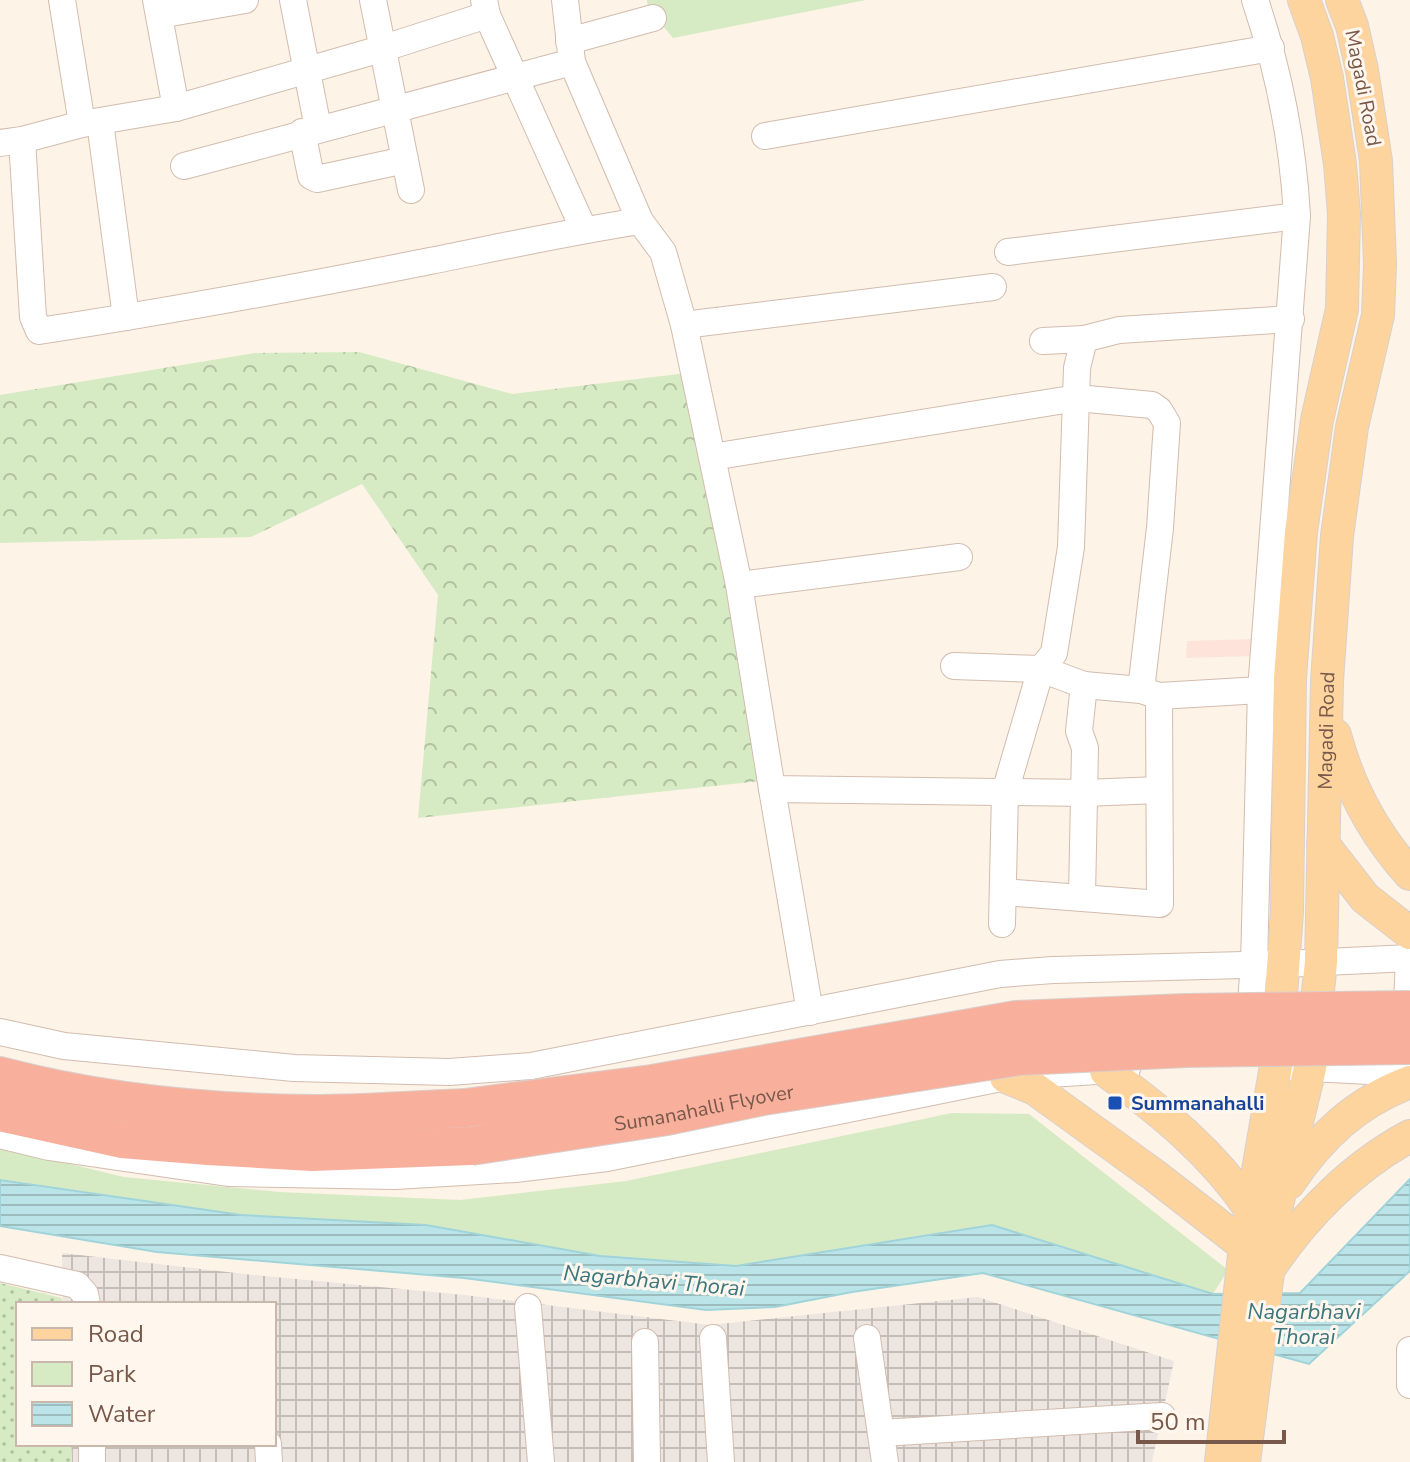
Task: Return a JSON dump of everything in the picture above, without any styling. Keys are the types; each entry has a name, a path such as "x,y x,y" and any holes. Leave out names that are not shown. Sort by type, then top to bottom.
{"highway":[{"name":"Sumanahalli Flyover","path":"0,1076 121,1101 208,1110 315,1114 465,1108 652,1084 1016,1020 1185,1013 1410,1010"},
{"name":"Sumanahalli Flyover","path":"0,1112 122,1139 312,1152 471,1146 1019,1056 1186,1048 1409,1068"}],"main road":[{"name":"Magadi Road","path":"1221,1462 1241,1386 1260,1276 1263,1209 1260,1066 1301,532 1317,420 1342,309 1343,201 1334,121 1317,36 1304,0"},
{"name":"Magadi Road","path":"1260,1276 1245,1246 1263,1209 1310,1068 1321,962 1327,681 1344,481 1352,427 1378,315 1377,174 1370,116 1352,26 1342,0"},
{"path":"1327,681 1334,734 1351,786 1377,834 1410,874"},
{"path":"1323,844 1410,950"},
{"path":"1106,1071 1193,1141 1263,1209 1338,1124 1409,1068"},
{"path":"1006,1077 1035,1089 1057,1104 1245,1246"},
{"path":"1260,1276 1336,1189 1410,1136"},
{"name":"Magadi Road","path":"1241,1386 1244,1462"}],"street":[{"path":"62,0 91,123 126,317"},
{"path":"176,108 158,8 245,0"},
{"path":"293,0 307,70 311,176 317,179 405,160"},
{"path":"373,0 411,190"},
{"path":"565,0 571,51 640,221 663,252 684,325 739,585 810,1012"},
{"name":"Magadi Road","path":"1255,0 1271,48 1294,165 1297,216 1261,690 1269,964"},
{"path":"584,230 513,77 485,7 381,49 176,108 11,141 35,325 39,331 640,221"},
{"path":"184,166 513,77 653,18"},
{"path":"765,136 1271,48"},
{"path":"1008,252 1297,216"},
{"path":"684,325 993,287"},
{"path":"1043,341 1084,339 1119,330 1291,319"},
{"path":"1002,924 1005,792 1041,669 1054,653 1071,547 1077,368 1084,339"},
{"path":"712,457 1077,398 1152,405 1159,410 1167,423 1150,693 1159,790 1160,904 1003,892"},
{"path":"739,585 959,557"},
{"path":"954,666 1041,669 1084,685 1150,693 1261,690"},
{"path":"1082,897 1085,748 1079,731 1084,685"},
{"path":"772,789 1085,793 1159,790"},
{"path":"0,1032 64,1046 256,1064 449,1072 531,1066 1000,974 1321,962 1410,950 1409,1068 1170,1066 1006,1077 607,1158 515,1169 410,1175 332,1177 228,1173 49,1147 0,1135"},
{"path":"1168,967 1170,1066"},
{"path":"0,1268 77,1285 85,1294 87,1302"},
{"path":"528,1307 541,1462"},
{"path":"713,1338 721,1462"},
{"path":"867,1338 885,1462"},
{"path":"645,1342 647,1462"},
{"path":"1410,1350 1410,1385"},
{"path":"881,1433 1162,1416"}],"shaded area":[{"path":"1254,639 1253,656 1186,658 1187,641"},
{"path":"62,1253 464,1295 710,1325 978,1297 1174,1361 1152,1462 72,1462 71,1446 276,1446 276,1302 63,1302"}],"green space":[{"path":"647,0 866,0 673,38 648,8"},
{"path":"359,352 512,394 687,373 760,781 418,818 438,595 362,484 251,537 0,543 0,395 255,353"},
{"path":"952,1113 1029,1114 1228,1270 1213,1294 991,1225 736,1266 600,1256 426,1225 241,1215 0,1179 0,1147 124,1177 280,1192 460,1200 626,1181"},
{"path":"0,1283 62,1298 63,1302 16,1302 16,1446 71,1446 72,1462 0,1462"}],"water":[{"name":"Nagarbhavi Thorai","path":"1410,1179 1410,1271 1309,1364 983,1273 775,1307 706,1310 464,1278 157,1252 0,1226 0,1180 241,1215 426,1225 600,1256 736,1266 992,1225 1213,1294 1300,1293"}],"place":[{"name":"Summanahalli","path":"1115,1103"}]}
